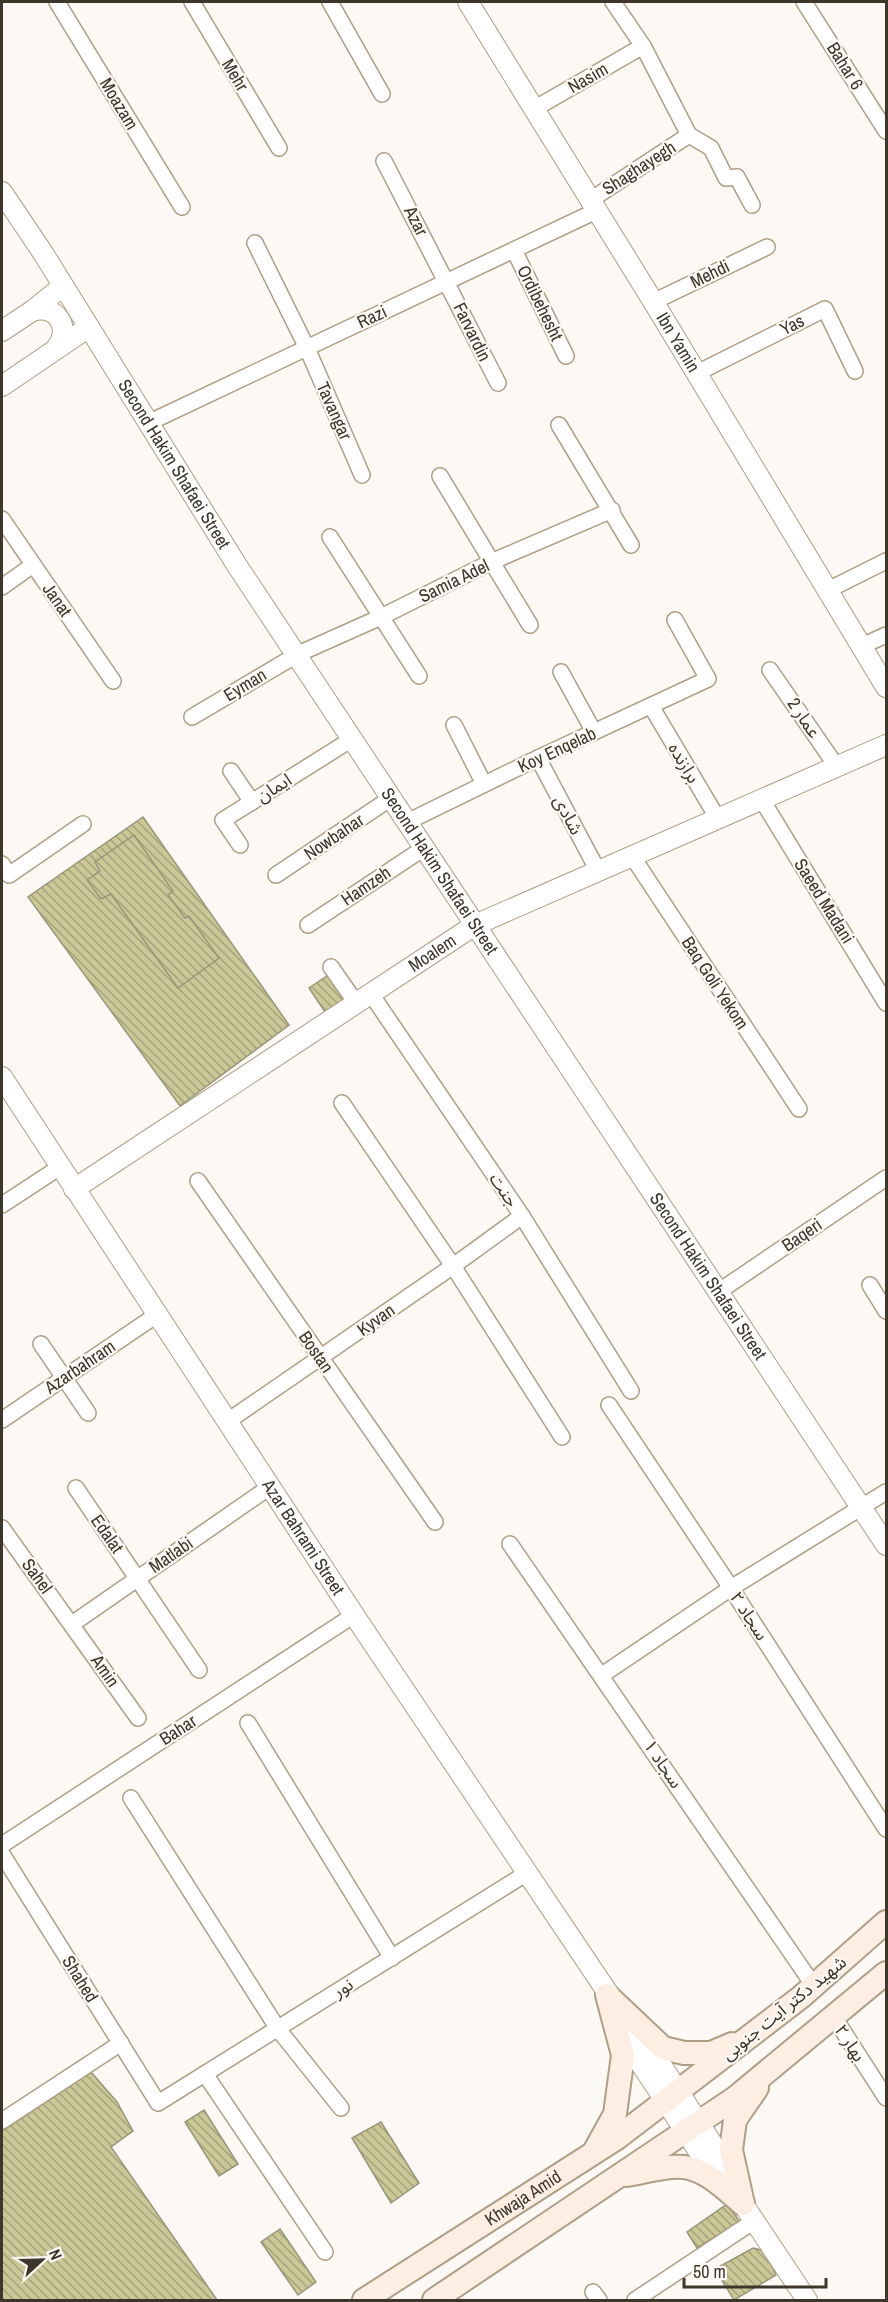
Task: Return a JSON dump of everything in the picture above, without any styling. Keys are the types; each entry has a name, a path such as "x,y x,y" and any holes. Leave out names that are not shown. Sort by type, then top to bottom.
{"main road":[{"name":"شهید دکتر آیت جنوبی","path":"672,2096 814,1986 886,1922"},
{"name":"شهید دکتر آیت جنوبی","path":"692,2126 735,2098 886,1973"},
{"path":"607,1995 663,2049 684,2053 711,2053 747,2039"},
{"path":"592,2155 615,2114 623,2055 607,1995"},
{"path":"749,2212 730,2150 735,2120 769,2070"},
{"name":"Khwaja Amid","path":"364,2301 617,2139 672,2096"},
{"name":"Khwaja Amid","path":"434,2301 692,2126"},
{"path":"617,2177 661,2168 683,2167 714,2181 749,2212"}],"street":[{"name":"Moazam","path":"57,2 182,207"},
{"name":"Mehr","path":"192,2 279,148"},
{"path":"330,2 382,94"},
{"name":"Ibn Yamin","path":"468,2 697,373 886,687"},
{"path":"613,2 643,46 689,135 711,148 726,178 737,177 752,205"},
{"name":"Bahar 6","path":"804,2 886,131"},
{"name":"Nasim","path":"534,110 643,46"},
{"name":"Shaghayegh","path":"593,206 689,135"},
{"name":"Azar","path":"384,161 447,281"},
{"name":"Second Hakim Shafaei Street","path":"2,192 236,564 886,1545"},
{"name":"Razi","path":"148,423 514,250 593,206"},
{"name":"Tavangar","path":"255,243 306,348 362,475"},
{"name":"Mehdi","path":"653,302 767,247"},
{"name":"Ordibehesht","path":"514,250 566,356"},
{"name":"Farvardin","path":"447,281 498,383"},
{"path":"2,331 63,286"},
{"path":"32,311 46,309 62,322 63,335 57,347"},
{"name":"Yas","path":"697,373 825,309 855,371"},
{"path":"2,386 89,327"},
{"path":"558,424 612,510 631,545"},
{"path":"440,476 530,625"},
{"name":"Samia Adel","path":"297,654 381,617 491,562 612,510"},
{"name":"Janat","path":"2,519 113,681"},
{"path":"330,537 419,676"},
{"path":"828,590 886,561"},
{"path":"2,587 33,565"},
{"name":"Koy Enqelab","path":"407,822 708,679 675,620"},
{"path":"862,646 886,635"},
{"name":"Eyman","path":"192,717 297,654"},
{"name":"عمار 2","path":"770,670 837,767"},
{"path":"561,672 594,732"},
{"name":"برازنده","path":"651,706 718,819"},
{"path":"454,725 484,784"},
{"name":"ایمان","path":"240,845 223,820 352,739"},
{"name":"Moalem","path":"74,1189 476,925 886,746"},
{"name":"شادی","path":"538,758 598,871"},
{"path":"231,771 252,802"},
{"name":"Nowbahar","path":"276,875 391,798"},
{"name":"Saeed Madani","path":"762,800 886,1003"},
{"path":"2,864 9,875 84,824"},
{"name":"Hamzeh","path":"308,925 424,848"},
{"name":"Baq Goli Yekom","path":"632,856 799,1109"},
{"name":"جنت","path":"331,967 363,998 522,1216 631,1390"},
{"name":"Azar Bahrami Street","path":"2,1077 354,1615 607,1995 637,2058 672,2096 692,2126 714,2173 749,2212"},
{"path":"342,1103 453,1266 562,1437"},
{"path":"2,1205 60,1167"},
{"name":"Baqeri","path":"718,1292 886,1178"},
{"name":"Bostan","path":"198,1182 435,1522"},
{"name":"Kyvan","path":"228,1421 522,1216"},
{"path":"870,1285 886,1311"},
{"name":"Azarbahram","path":"2,1420 158,1314"},
{"path":"41,1344 88,1413"},
{"name":"سجاد ۲","path":"609,1405 731,1588 886,1829"},
{"name":"Matlabi","path":"72,1624 271,1486"},
{"name":"Edalat","path":"76,1488 199,1670"},
{"path":"602,1675 731,1588 886,1492"},
{"name":"Sahel","path":"2,1528 72,1624"},
{"name":"سجاد ۱","path":"510,1544 814,1986"},
{"name":"Bahar","path":"2,1845 354,1615"},
{"name":"Amin","path":"72,1624 138,1718"},
{"path":"248,1723 392,1958"},
{"path":"131,1798 278,2029 341,2108"},
{"name":"Shahed","path":"2,1854 158,2103"},
{"name":"نور","path":"158,2103 527,1874"},
{"name":"بهار ۲","path":"834,2017 886,2098"},
{"path":"2,2120 121,2043"},
{"path":"205,2074 325,2252"},
{"path":"635,2301 749,2212 807,2301"}],"building":[{"path":"143,817 289,1025 180,1106 28,897"},
{"path":"134,835 173,891 168,895 185,918 189,916 219,958 178,988 111,894 101,899 87,880 100,871 95,862"},
{"path":"330,974 349,1001 327,1015 309,988"},
{"path":"91,2072 117,2102 133,2131 111,2147 217,2300 2,2300 2,2131"},
{"path":"204,2110 238,2164 219,2176 185,2122"},
{"path":"381,2122 419,2183 391,2203 352,2138"},
{"path":"727,2204 740,2222 697,2248 687,2232"},
{"path":"280,2229 316,2282 298,2295 261,2242"},
{"path":"753,2248 765,2251 776,2275 734,2300 715,2269"}]}
